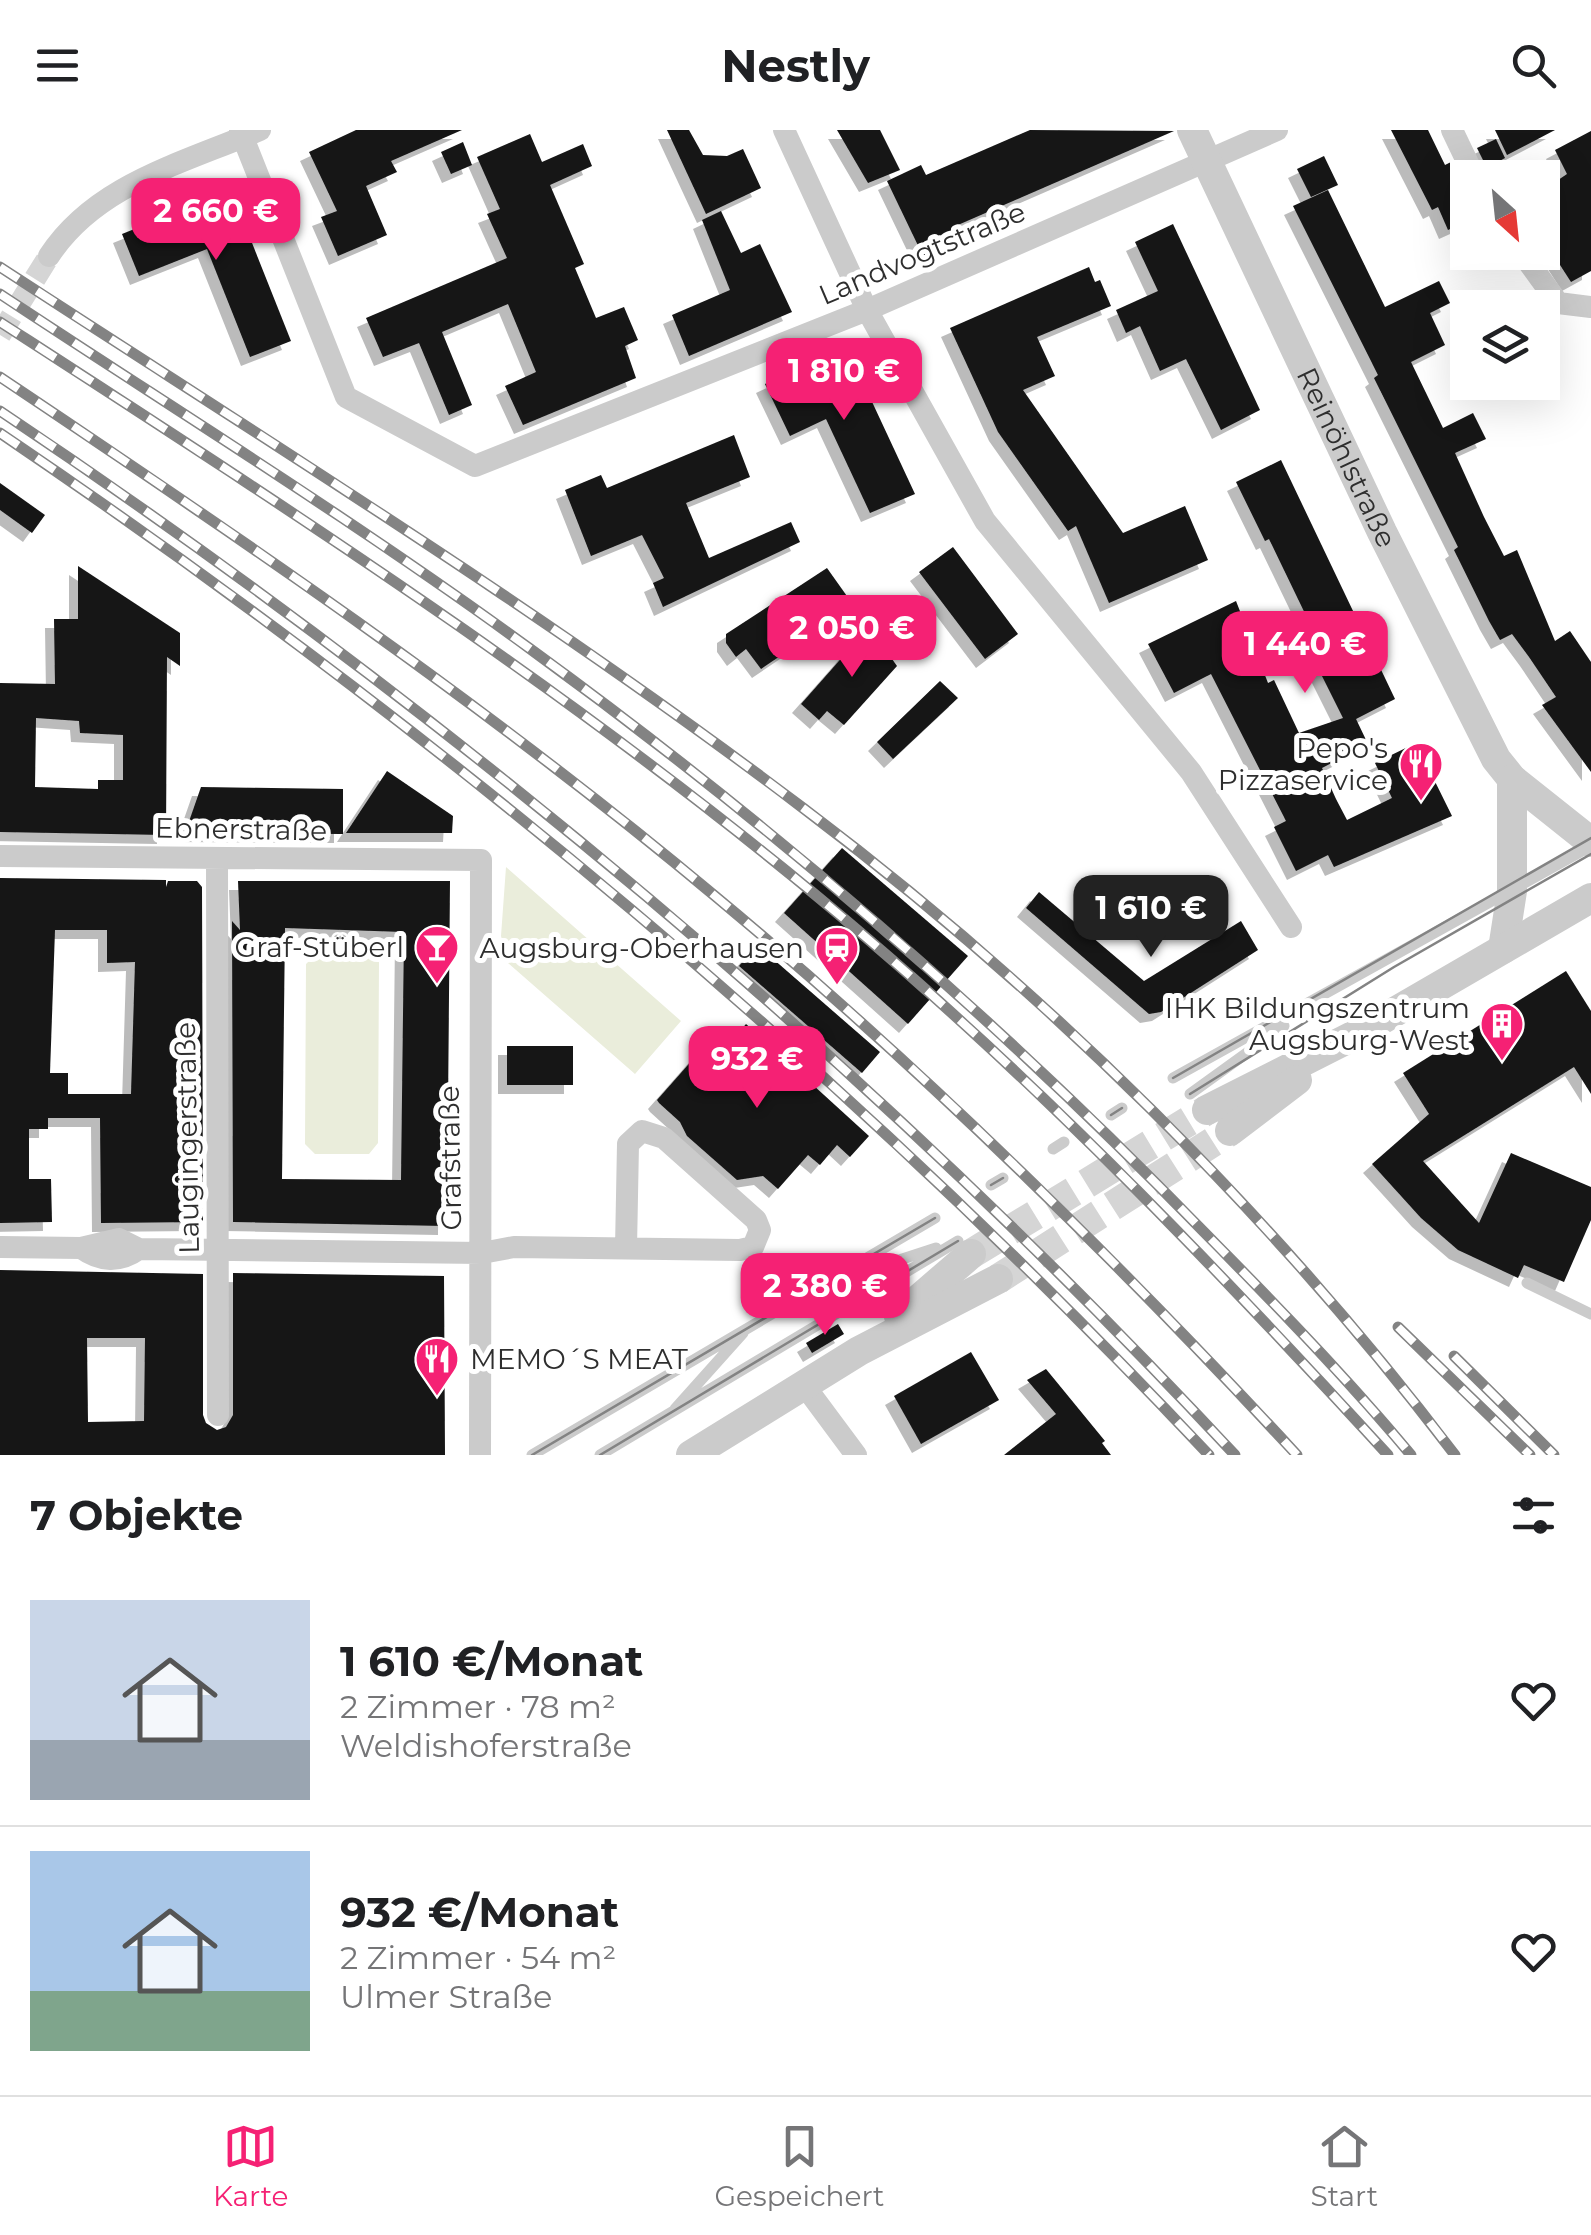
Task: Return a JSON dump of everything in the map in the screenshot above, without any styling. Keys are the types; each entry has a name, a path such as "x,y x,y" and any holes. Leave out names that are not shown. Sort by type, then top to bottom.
{"street":[{"path":"784,130 867,310 986,521 1190,772 1291,927"},
{"name":"Reinöhlstraße","path":"1192,130 1459,690 1512,779 1591,844"},
{"name":"Landvogtstraße","path":"247,132 346,397 474,466 867,310 1277,130"},
{"path":"1452,130 1466,160"},
{"path":"48,256 64,233 98,201 247,132"},
{"path":"1534,270 1558,303 1591,307"},
{"path":"1503,949 1512,892 1512,779"},
{"name":"Ebnerstraße","path":"0,856 481,860"},
{"name":"Laugingerstraße","path":"218,859 218,1416"},
{"name":"Grafstraße","path":"480,1455 481,860"},
{"path":"1199,1102 1355,1035 1591,898"},
{"path":"1230,1131 1355,1035"},
{"path":"0,1247 80,1248 102,1259 120,1259 139,1249 482,1253 514,1248 740,1250 759,1239 756,1220 664,1138 642,1132 628,1144 626,1248"},
{"path":"860,1351 965,1248"},
{"path":"690,1455 860,1351 998,1279"},
{"path":"804,1385 856,1455"}],"lane":[{"path":"1173,1078 1315,1003 1591,844"},
{"path":"1199,1102 1315,1003"},
{"path":"532,1455 935,1218"},
{"path":"826,1283 965,1248"},
{"path":"600,1455 965,1248"},
{"path":"1527,1283 1591,1314"},
{"path":"666,1419 752,1323"}],"green space":[{"path":"506,867 681,1021 635,1074 508,963 501,936"},
{"path":"316,954 372,955 379,962 378,1143 369,1154 315,1154 305,1144 306,964"}],"building":[{"path":"356,130 462,130 391,161 397,172 366,186 387,235 338,256 321,217 337,211 309,152"},
{"path":"667,130 689,130 703,155 727,156 743,149 761,188 706,214"},
{"path":"837,130 880,130 900,170 868,183"},
{"path":"1030,130 1174,131 951,228 958,242 924,258 887,181 921,165 926,175"},
{"path":"1391,130 1428,130 1445,165 1450,162 1450,229 1438,207 1432,210"},
{"path":"1495,130 1555,130 1507,155"},
{"path":"1591,131 1591,271 1571,282 1560,265 1560,179 1567,174 1555,150"},
{"path":"530,134 542,162 583,144 592,166 550,185 584,264 575,268 596,318 624,307 638,340 625,346 636,378 523,425 505,386 536,372 508,304 442,332 472,405 449,415 419,343 383,357 366,318 507,258 487,214 500,209 477,157"},
{"path":"1496,139 1505,158 1483,160 1477,148"},
{"path":"463,142 472,165 451,174 441,152"},
{"path":"1324,156 1338,185 1311,197 1297,169"},
{"path":"231,190 291,341 250,357 207,249 139,276 122,234"},
{"path":"1328,190 1385,307 1439,281 1450,303 1430,313 1445,345 1411,362 1443,428 1473,413 1486,439 1455,453 1484,517 1504,556 1517,550 1555,641 1570,631 1591,662 1591,772 1542,705 1556,697 1529,657 1512,634 1500,640 1489,621 1454,550 1458,547 1374,378 1378,375 1293,206"},
{"path":"721,211 741,253 760,244 792,312 689,356 672,315 730,290 702,220"},
{"path":"1173,224 1260,410 1221,430 1186,359 1160,371 1140,326 1126,333 1116,310 1158,291 1135,242"},
{"path":"1089,267 1095,282 1100,280 1111,306 1037,337 1055,376 1023,390 1123,533 1185,506 1208,560 1109,603 1076,526 1068,531 998,432 950,328"},
{"path":"846,346 915,494 870,513 826,419 790,436 765,384"},
{"path":"734,435 750,477 686,503 709,558 791,522 800,542 663,607 653,583 664,578 642,535 591,556 565,490 601,475 607,488"},
{"path":"1281,460 1395,699 1356,719 1368,744 1322,768 1336,799 1347,820 1392,798 1375,763 1416,743 1452,816 1334,867 1328,855 1296,871 1274,827 1286,821 1211,674 1174,693 1148,644 1236,601 1268,683 1274,680 1299,733 1343,718 1314,660 1325,655 1269,539 1265,541 1236,482"},
{"path":"0,483 45,515 32,533 0,510"},
{"path":"953,547 1018,634 985,659 919,572"},
{"path":"78,566 180,633 180,666 167,657 166,835 0,832 0,683 55,684 54,619 78,619","holes":["36,718 79,721 80,733 123,735 123,780 98,780 98,789 35,787"]},
{"path":"827,568 854,606 761,669 746,649 736,657 726,643 726,634"},
{"path":"869,627 897,666 844,725 827,711 819,720 801,704"},
{"path":"940,681 958,698 893,759 877,742"},
{"path":"387,771 453,816 452,833 346,833"},
{"path":"201,787 343,789 343,834 185,833"},
{"path":"842,848 968,956 908,1024 784,913"},
{"path":"0,878 166,880 166,887 168,881 197,881 202,887 203,1222 101,1223 100,1118 48,1118 48,1129 29,1129 29,1179 51,1179 52,1222 0,1223","holes":["55,930 107,930 107,963 135,962 131,1094 68,1094 68,1073 50,1073"]},
{"path":"238,881 450,881 447,1226 233,1222 232,921 240,930","holes":["285,928 404,932 401,1180 282,1179"]},
{"path":"1039,892 1144,981 1241,921 1258,950 1161,1012 1149,1014 1026,908"},
{"path":"757,945 880,1052 862,1073 739,966"},
{"path":"1566,971 1591,1011 1591,1094 1574,1067 1423,1161 1479,1223 1511,1153 1591,1187 1591,1220 1564,1282 1524,1265 1518,1278 1458,1250 1421,1218 1372,1164 1429,1114 1403,1073"},
{"name":"Augsburg-Oberhausen","path":"746,1024 869,1136 850,1157 837,1145 820,1165 808,1155 778,1189 763,1176 737,1180 687,1136 680,1122 659,1103 657,1100 710,1040 723,1051"},
{"path":"507,1046 573,1046 573,1085 507,1085"},
{"path":"0,1270 203,1274 203,1415 206,1423 217,1430 226,1427 233,1415 233,1273 444,1276 445,1455 0,1455","holes":["87,1338 145,1338 144,1421 88,1422"]},
{"path":"838,1324 844,1334 812,1353 806,1343"},
{"path":"971,1352 999,1400 921,1444 894,1396"},
{"path":"1046,1369 1105,1441 1102,1443 1111,1455 1004,1455 1056,1414 1027,1380"}],"tunnel":[{"path":"0,335 49,256"},
{"path":"971,1254 1207,1110"},
{"path":"998,1279 1230,1131"}],"tram line":[{"path":"1173,1078 1591,838"},
{"path":"1190,1094 1394,967 1591,854"},
{"path":"1111,1115 1122,1108"},
{"path":"991,1185 1003,1178"},
{"path":"532,1455 935,1218"},
{"path":"600,1455 958,1241"}],"railway":[{"path":"0,267 607,666 893,878 1068,1029 1232,1192 1384,1365 1455,1455"},
{"path":"0,294 464,602 619,715 794,853 963,999 1125,1153 1310,1341 1411,1455"},
{"path":"0,322 445,616 554,693 766,855 938,1000 1071,1125 1388,1455"},
{"path":"0,377 274,563 454,692 715,896 868,1028 1015,1166 1158,1308 1297,1455"},
{"path":"0,411 330,645 648,897 801,1030 950,1168 1095,1309 1235,1455"},
{"path":"0,433 322,663 633,911 929,1175 1209,1455"},
{"path":"1398,1327 1530,1455"},
{"path":"1454,1356 1554,1455"}],"place":[{"name":"Pepo's Pizzaservice","path":"1421,802"},
{"name":"Graf-Stüberl","path":"437,985"},
{"name":"Augsburg-Oberhausen","path":"837,986"},
{"name":"IHK Bildungszentrum Augsburg-West","path":"1502,1062"},
{"name":"MEMO´S MEAT","path":"437,1397"}]}
